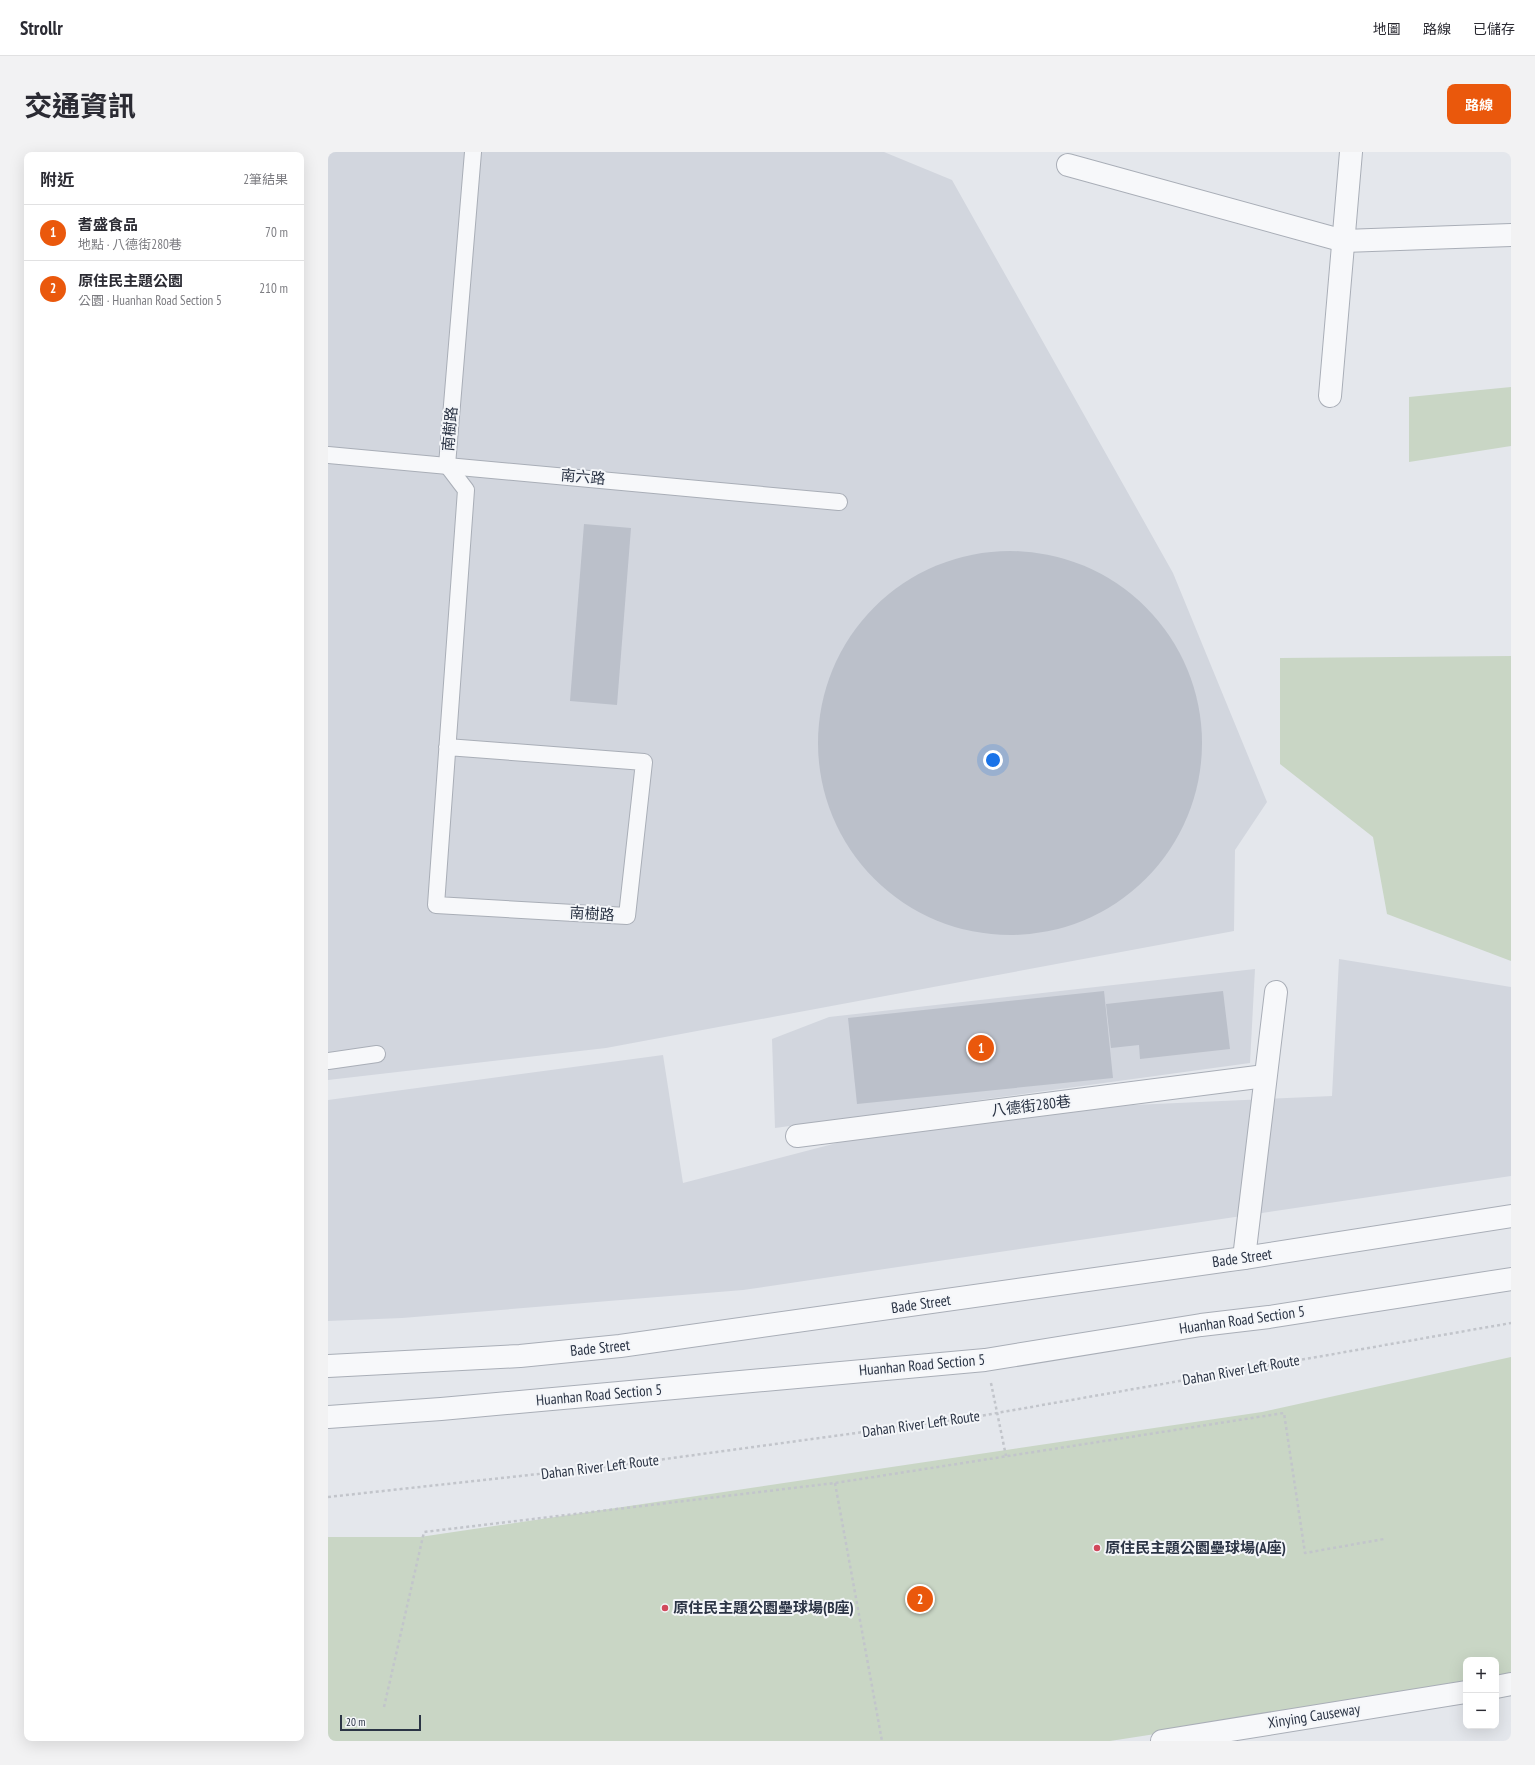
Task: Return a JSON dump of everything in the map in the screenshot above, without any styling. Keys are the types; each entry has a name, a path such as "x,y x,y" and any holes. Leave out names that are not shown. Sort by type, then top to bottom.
{"street":[{"path":"1330,396 1351,152"},
{"path":"1068,165 1344,241 1511,235"},
{"path":"1244,1258 1276,992"},
{"name":"八德街280巷","path":"797,1136 1265,1076"},
{"name":"Bade Street","path":"328,1366 520,1356 620,1346 1244,1258 1511,1216"},
{"name":"Huanhan Road Section 5","path":"328,1417 442,1409 986,1360 1201,1325 1270,1317 1511,1279"},
{"path":"1499,1686 1511,1684"},
{"name":"Xinying Causeway","path":"1162,1741 1463,1692"}],"lane":[{"name":"南樹路","path":"447,747 644,762 627,916 436,906 447,747 466,490 448,465 472,152"},
{"name":"南六路","path":"328,455 839,502"},
{"path":"328,1061 377,1054"}],"path":[{"name":"Dahan River Left Route","path":"328,1497 621,1465 997,1412 1511,1323"},
{"path":"997,1412 1006,1456"},
{"path":"384,1707 424,1532 835,1483 1284,1414 1305,1553 1384,1539"},
{"path":"835,1483 882,1741"}],"shaded area":[{"path":"328,152 884,152 952,180 1173,573 1267,802 1235,850 1234,931 606,1048 328,1080"},
{"path":"1339,959 1511,987 1511,1176 743,1290 402,1318 328,1321 328,1100 663,1055 683,1183 952,1113 1332,1096"},
{"path":"1255,969 1250,1063 775,1128 772,1039 829,1017"}],"green space":[{"path":"1511,387 1511,446 1409,462 1409,397"},
{"path":"1511,656 1511,961 1387,914 1373,837 1280,764 1280,658"},
{"path":"1511,1357 1511,1675 1499,1677 1499,1657 1463,1657 1463,1683 1278,1715 1110,1741 328,1741 328,1537 420,1537 1262,1412"}],"building":[{"path":"584,524 631,528 617,705 570,701"},
{"path":"1010,551 1048,554 1084,565 1117,583 1146,607 1170,636 1188,669 1199,705 1202,743 1199,781 1188,817 1170,850 1146,879 1117,903 1084,921 1048,932 1010,935 972,932 936,921 903,903 874,879 850,850 832,817 821,781 818,743 821,705 832,669 850,636 874,607 903,583 936,565 972,554"},
{"path":"1104,991 1113,1078 857,1104 848,1018"},
{"path":"1223,991 1230,1049 1140,1059 1139,1045 1111,1048 1106,1004"}],"place":[{"name":"耆盛食品","path":"981,1048"},
{"name":"原住民主題公園壘球場(A座)","path":"1097,1548"},
{"name":"原住民主題公園","path":"920,1599"},
{"name":"原住民主題公園壘球場(B座)","path":"665,1608"}]}
